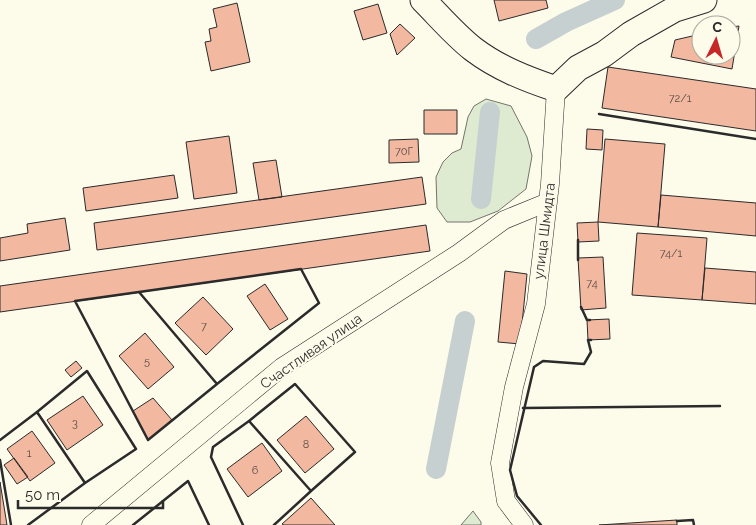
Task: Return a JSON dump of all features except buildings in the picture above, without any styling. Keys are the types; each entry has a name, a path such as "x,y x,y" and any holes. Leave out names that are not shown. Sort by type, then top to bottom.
{"street":[{"path":"423,0 471,48 520,76 556,89 578,68 604,54 631,34 675,9 704,0"},
{"name":"улица Шмидта","path":"524,525 506,501 500,463 514,387 536,304 548,202 556,89"},
{"name":"Счастливая улица","path":"91,525 282,367 459,253 504,220 548,202"}],"green space":[{"path":"486,99 511,106 527,137 532,156 526,189 498,211 470,222 447,222 437,208 436,177 443,162 452,153 461,149 468,117 474,106"},
{"path":"473,511 481,525 461,525"}],"waterway":[{"path":"536,39 566,22 615,0"},
{"path":"481,199 490,112"},
{"path":"436,469 465,321"}],"wall":[{"path":"599,114 756,139"},
{"path":"578,240 578,260"},
{"path":"301,269 319,303 217,384 139,292 301,269"},
{"path":"139,292 217,384 148,440 75,301 139,292"},
{"path":"581,307 587,320 590,320"},
{"path":"541,525 517,496 510,470 534,367 543,361 584,364 591,352 588,340 591,340"},
{"path":"87,371 136,449 85,483 37,412 87,371"},
{"path":"295,384 355,452 311,491 249,421 295,384"},
{"path":"523,408 720,406"},
{"path":"0,440 37,412 38,414"},
{"path":"243,525 211,457 213,447 250,422"},
{"path":"0,460 11,525"},
{"path":"133,525 188,481 209,525"},
{"path":"28,525 85,482"},
{"path":"274,525 311,491"},
{"path":"677,521 693,520 694,525"}]}
